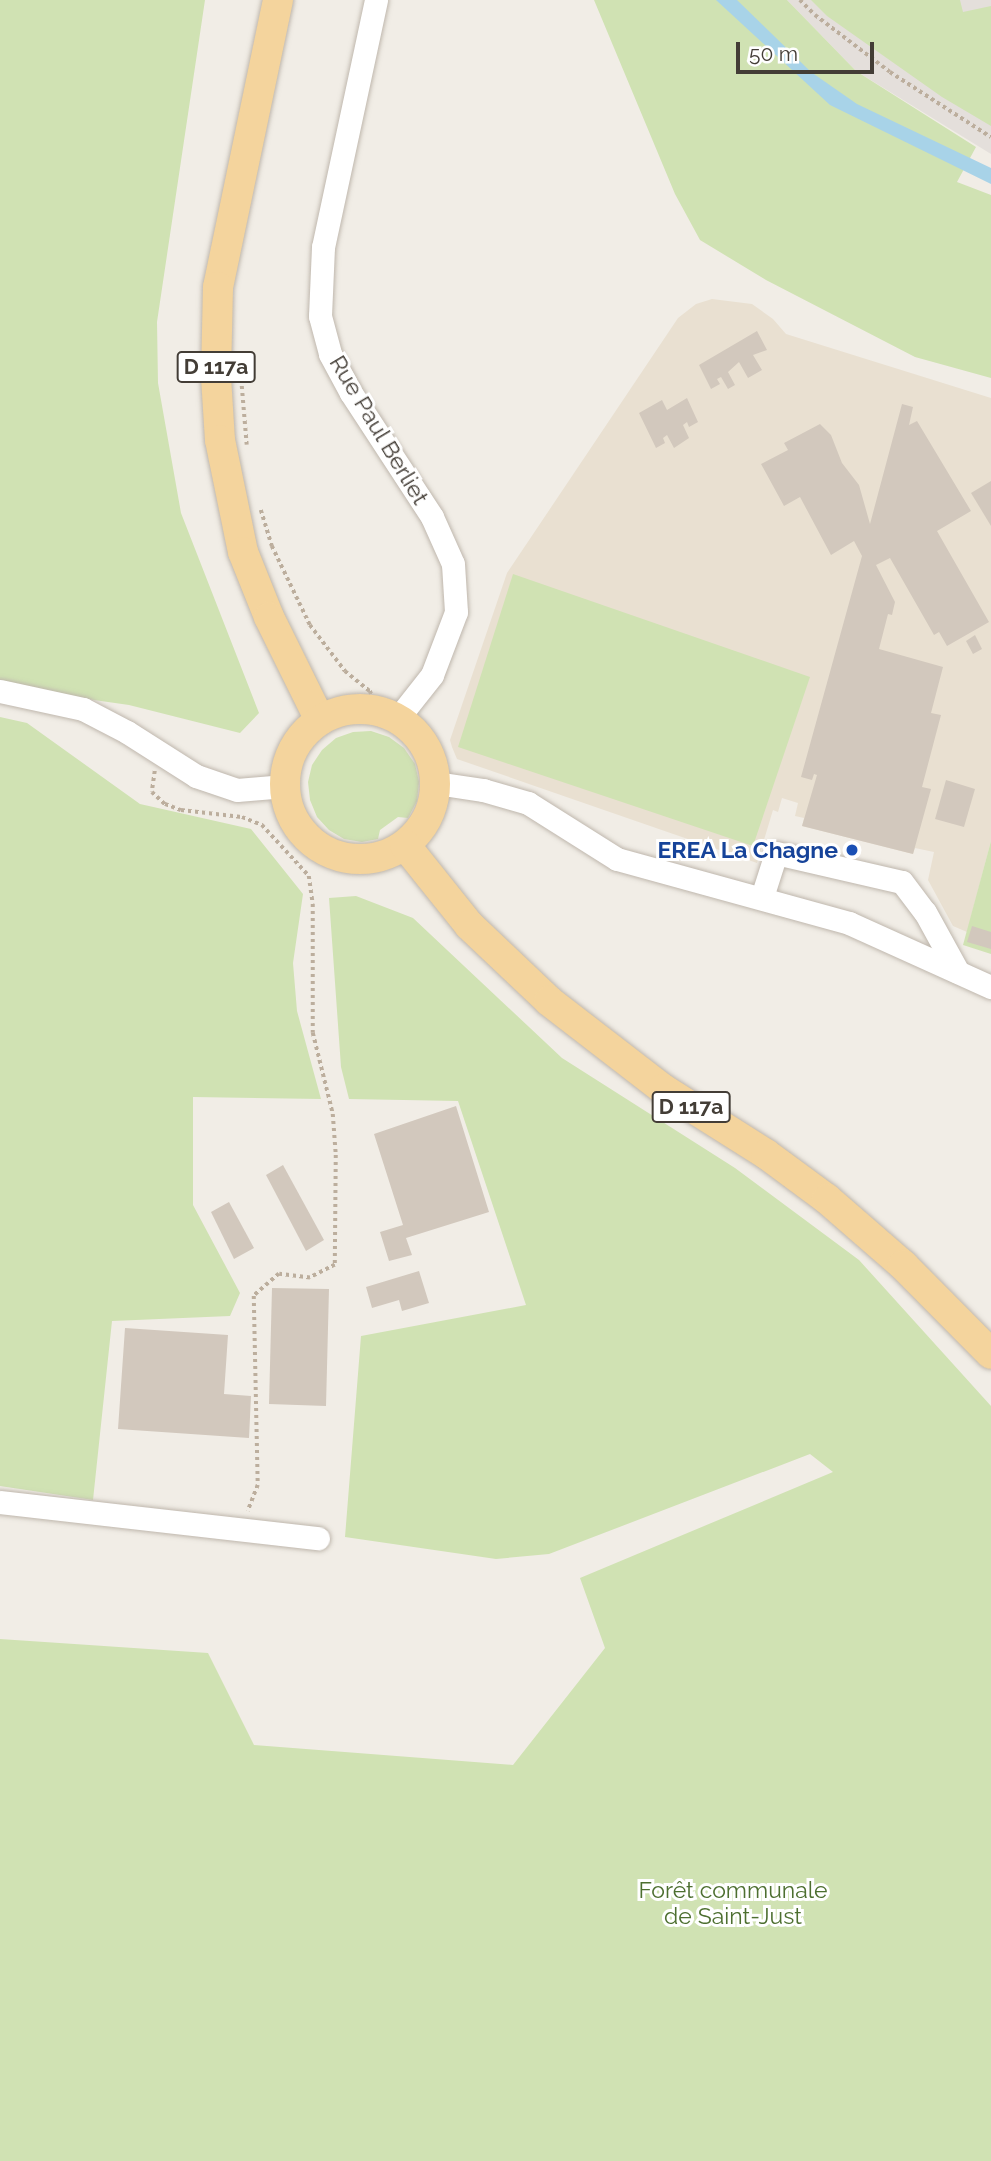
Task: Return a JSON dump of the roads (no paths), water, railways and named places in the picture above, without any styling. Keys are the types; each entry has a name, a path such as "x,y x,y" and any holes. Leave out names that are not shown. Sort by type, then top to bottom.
{"main road":[{"name":"D 117a","path":"278,0 218,287 216,377 220,440 243,552 269,617 320,720"},
{"path":"357,708 388,714 418,734 432,757 436,783 428,818 405,845 389,854 354,860 319,848 294,821 285,786 287,767 294,749 305,733 320,720 338,712 357,708"},
{"name":"D 117a","path":"405,845 469,925 550,1001 663,1089 766,1154 827,1199 903,1265 991,1354"}],"street":[{"name":"Rue Paul Berliet","path":"376,0 323,247 320,316 330,354 351,393 432,517 453,564 456,612 432,675 388,714"},
{"path":"0,691 83,709 196,776 237,790 285,786"},
{"path":"436,783 483,790 528,803 617,859 849,923 991,986"},
{"path":"762,897 776,853 902,882 925,912 958,972"},
{"path":"0,1502 242,1527 318,1538"}],"water":[{"path":"716,0 737,0 811,72 857,104 991,168 991,184 830,105"}],"place":[{"name":"EREA La Chagne","path":"852,850"}],"park label":[{"name":"Forêt communale de Saint-Just","path":"733,1903"}]}
